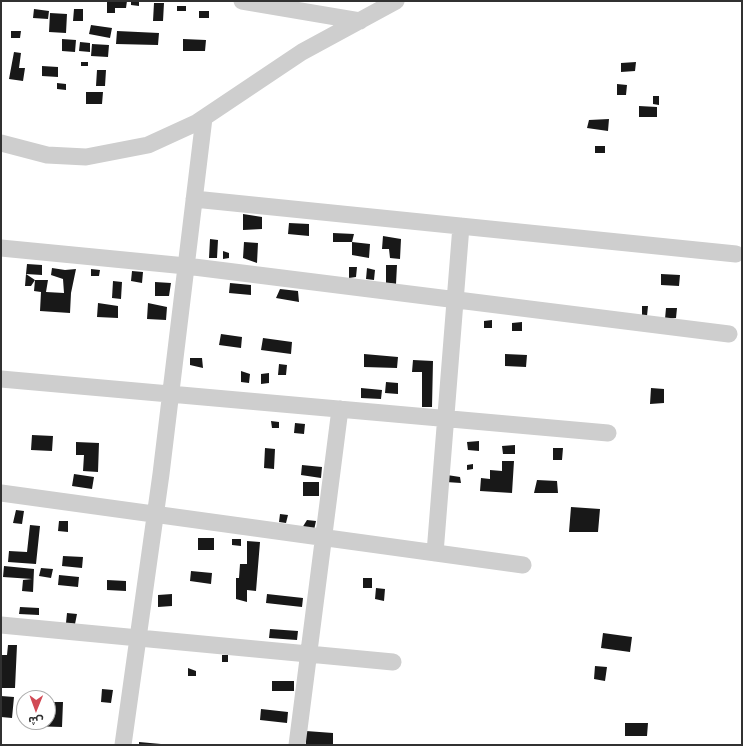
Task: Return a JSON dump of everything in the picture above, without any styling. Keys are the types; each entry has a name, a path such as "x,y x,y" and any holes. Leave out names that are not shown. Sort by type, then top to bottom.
{"street":[{"path":"242,1 360,21"},
{"path":"1,143 48,155 86,157 148,145 196,123 302,52 396,1"},
{"path":"123,745 156,514 204,118"},
{"path":"194,199 736,254"},
{"path":"435,553 461,226"},
{"path":"1,248 186,266 729,334"},
{"path":"1,379 608,433"},
{"path":"297,745 340,409"},
{"path":"1,493 522,565"},
{"path":"1,625 393,662"}],"building":[{"path":"107,1 127,1 126,8 115,8 115,13 107,13"},
{"path":"131,1 139,1 139,6 131,5"},
{"path":"154,3 164,3 163,21 153,21"},
{"path":"177,6 186,6 186,11 177,11"},
{"path":"34,9 49,11 48,19 33,18"},
{"path":"74,9 83,9 83,21 73,21"},
{"path":"199,11 209,11 209,18 199,18"},
{"path":"50,13 67,14 66,33 49,32"},
{"path":"91,25 112,28 110,38 89,34"},
{"path":"11,31 21,31 20,38 11,38"},
{"path":"117,31 159,33 158,45 116,44"},
{"path":"62,39 76,40 75,52 62,51"},
{"path":"183,39 206,40 205,51 183,51"},
{"path":"80,42 90,43 90,52 79,51"},
{"path":"92,44 109,45 108,57 91,56"},
{"path":"14,52 21,53 19,68 25,68 23,81 9,79"},
{"path":"81,62 88,62 88,66 81,66"},
{"path":"636,62 635,71 621,72 621,63"},
{"path":"42,66 58,67 58,77 42,76"},
{"path":"97,70 106,70 105,86 96,86"},
{"path":"57,83 66,84 66,90 57,89"},
{"path":"617,84 627,85 626,95 617,95"},
{"path":"86,92 103,92 102,104 86,104"},
{"path":"653,96 659,96 659,105 653,104"},
{"path":"639,106 657,107 657,117 639,117"},
{"path":"609,119 608,131 587,128 589,120"},
{"path":"595,146 605,146 605,153 595,153"},
{"path":"243,214 262,217 262,229 243,230"},
{"path":"289,223 309,224 309,236 288,234"},
{"path":"333,233 354,234 352,242 333,242"},
{"path":"383,236 401,239 400,259 390,258 389,249 382,249"},
{"path":"210,239 218,240 217,258 209,258"},
{"path":"244,242 258,243 257,263 243,258"},
{"path":"352,242 370,244 369,258 352,255"},
{"path":"223,251 229,253 229,258 223,259"},
{"path":"27,264 42,265 42,275 26,274"},
{"path":"386,265 397,265 396,284 386,283"},
{"path":"349,267 357,267 356,277 349,278"},
{"path":"52,268 65,270 76,269 71,293 70,313 40,311 41,292 34,291 35,280 48,280 46,292 64,293 63,279 51,275"},
{"path":"367,268 375,270 374,280 366,279"},
{"path":"91,269 100,270 99,276 91,276"},
{"path":"132,271 143,272 142,283 131,281"},
{"path":"26,274 35,280 31,286 25,286"},
{"path":"661,274 680,275 679,286 661,285"},
{"path":"113,281 122,282 121,299 112,298"},
{"path":"155,282 171,283 169,296 155,296"},
{"path":"230,283 251,285 251,295 229,293"},
{"path":"280,289 298,291 299,302 276,298"},
{"path":"98,303 118,306 118,318 97,317"},
{"path":"148,303 167,307 166,320 147,319"},
{"path":"642,306 648,306 647,316 642,316"},
{"path":"666,308 677,308 676,318 665,319"},
{"path":"492,320 492,328 484,328 484,321"},
{"path":"522,322 522,331 512,331 512,323"},
{"path":"221,334 242,337 241,348 219,345"},
{"path":"263,338 292,342 291,354 261,350"},
{"path":"364,354 398,357 397,368 364,367"},
{"path":"505,354 527,355 526,367 505,366"},
{"path":"190,358 202,358 203,368 190,365"},
{"path":"413,360 433,361 432,407 422,407 422,372 412,372"},
{"path":"279,364 287,365 286,375 278,375"},
{"path":"241,371 250,374 249,383 241,382"},
{"path":"269,373 269,383 261,384 261,374"},
{"path":"386,382 398,383 398,394 385,393"},
{"path":"361,388 382,390 381,399 361,398"},
{"path":"651,388 664,389 664,403 650,404"},
{"path":"271,421 279,422 279,428 272,428"},
{"path":"295,423 305,424 304,434 294,433"},
{"path":"32,435 53,436 52,451 31,450"},
{"path":"479,441 479,451 468,450 467,442"},
{"path":"76,442 99,443 98,472 83,471 84,455 76,455"},
{"path":"515,445 515,454 503,454 502,446"},
{"path":"265,448 275,449 274,469 264,468"},
{"path":"553,448 563,448 562,460 553,460"},
{"path":"502,461 514,461 512,493 480,491 481,478 490,479 490,470 502,471"},
{"path":"473,464 473,469 467,470 467,465"},
{"path":"302,465 322,467 321,478 301,475"},
{"path":"74,474 94,477 92,489 72,486"},
{"path":"447,475 460,477 461,483 446,482"},
{"path":"537,480 557,481 558,493 534,493"},
{"path":"303,482 319,482 319,496 303,496"},
{"path":"571,507 600,509 598,532 569,532"},
{"path":"16,510 24,511 22,524 13,523"},
{"path":"280,514 288,515 286,523 279,522"},
{"path":"307,520 316,521 314,530 302,528"},
{"path":"59,521 68,521 68,532 58,531"},
{"path":"30,525 40,526 36,564 8,562 9,551 27,552"},
{"path":"198,538 214,538 214,550 198,550"},
{"path":"232,539 241,539 241,546 232,545"},
{"path":"247,541 260,542 256,591 247,590 247,602 236,599 236,578 239,578 240,564 247,564"},
{"path":"63,556 83,557 82,568 62,566"},
{"path":"4,566 34,569 33,592 22,591 23,580 32,579 3,577"},
{"path":"41,568 53,569 51,578 39,576"},
{"path":"191,571 212,573 211,584 190,581"},
{"path":"59,575 79,577 78,587 58,585"},
{"path":"363,578 372,578 372,588 363,588"},
{"path":"107,580 126,581 126,591 107,590"},
{"path":"376,588 385,589 384,601 375,599"},
{"path":"172,594 172,606 158,607 158,595"},
{"path":"267,594 303,598 302,607 266,603"},
{"path":"20,607 39,608 39,615 19,614"},
{"path":"67,613 77,614 75,624 66,623"},
{"path":"270,629 298,631 297,640 269,638"},
{"path":"603,633 632,637 630,652 601,648"},
{"path":"8,645 17,645 15,688 1,688 1,655 7,655"},
{"path":"222,655 228,655 228,662 222,662"},
{"path":"595,666 607,667 605,681 594,679"},
{"path":"188,668 196,671 196,676 188,676"},
{"path":"272,681 294,681 294,691 272,691"},
{"path":"102,689 113,690 111,703 101,702"},
{"path":"1,696 14,697 12,718 1,717"},
{"path":"56,702 63,702 62,727 56,727"},
{"path":"261,709 288,712 287,723 260,720"},
{"path":"625,723 648,723 647,736 625,736"},
{"path":"306,731 333,733 333,745 306,745"},
{"path":"139,742 161,744 161,745 139,745"}]}
